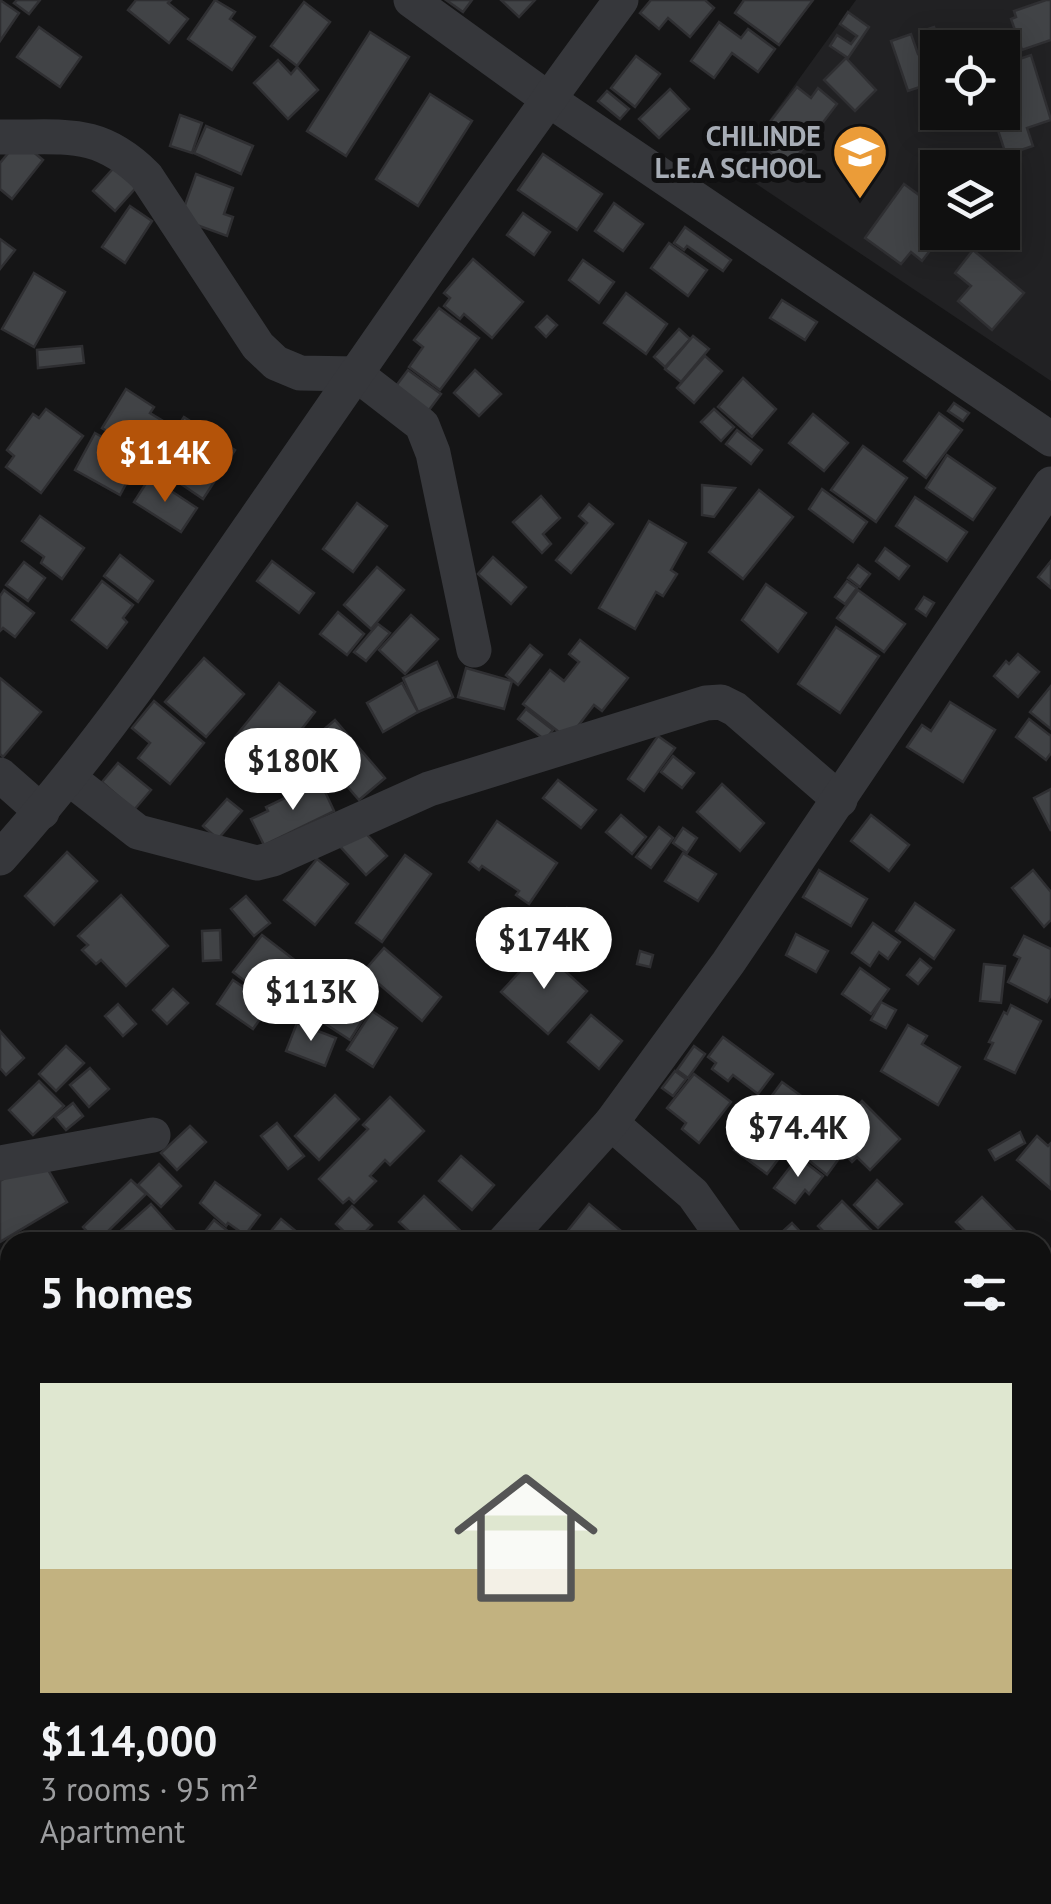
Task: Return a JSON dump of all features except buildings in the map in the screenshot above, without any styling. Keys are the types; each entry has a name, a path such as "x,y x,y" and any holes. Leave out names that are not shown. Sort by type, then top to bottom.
{"street":[{"path":"411,0 548,99 1051,439"},
{"path":"0,858 42,812 127,703 621,0"},
{"path":"0,137 76,138 102,143 126,156 146,176 258,346 276,363 300,373 356,374 410,414 428,437 474,650"},
{"path":"513,1232 611,1123 728,963 1051,484"},
{"path":"68,778 138,832 257,863 429,788 706,702 721,702 735,709 840,800"},
{"path":"0,775 42,812"},
{"path":"611,1123 692,1194 720,1232"},
{"path":"0,1163 153,1136"}],"shaded area":[{"name":"CHILINDE L.E.A SCHOOL","path":"856,0 1051,0 1051,381 734,169"}],"place":[{"name":"CHILINDE L.E.A SCHOOL","path":"860,201"}]}
